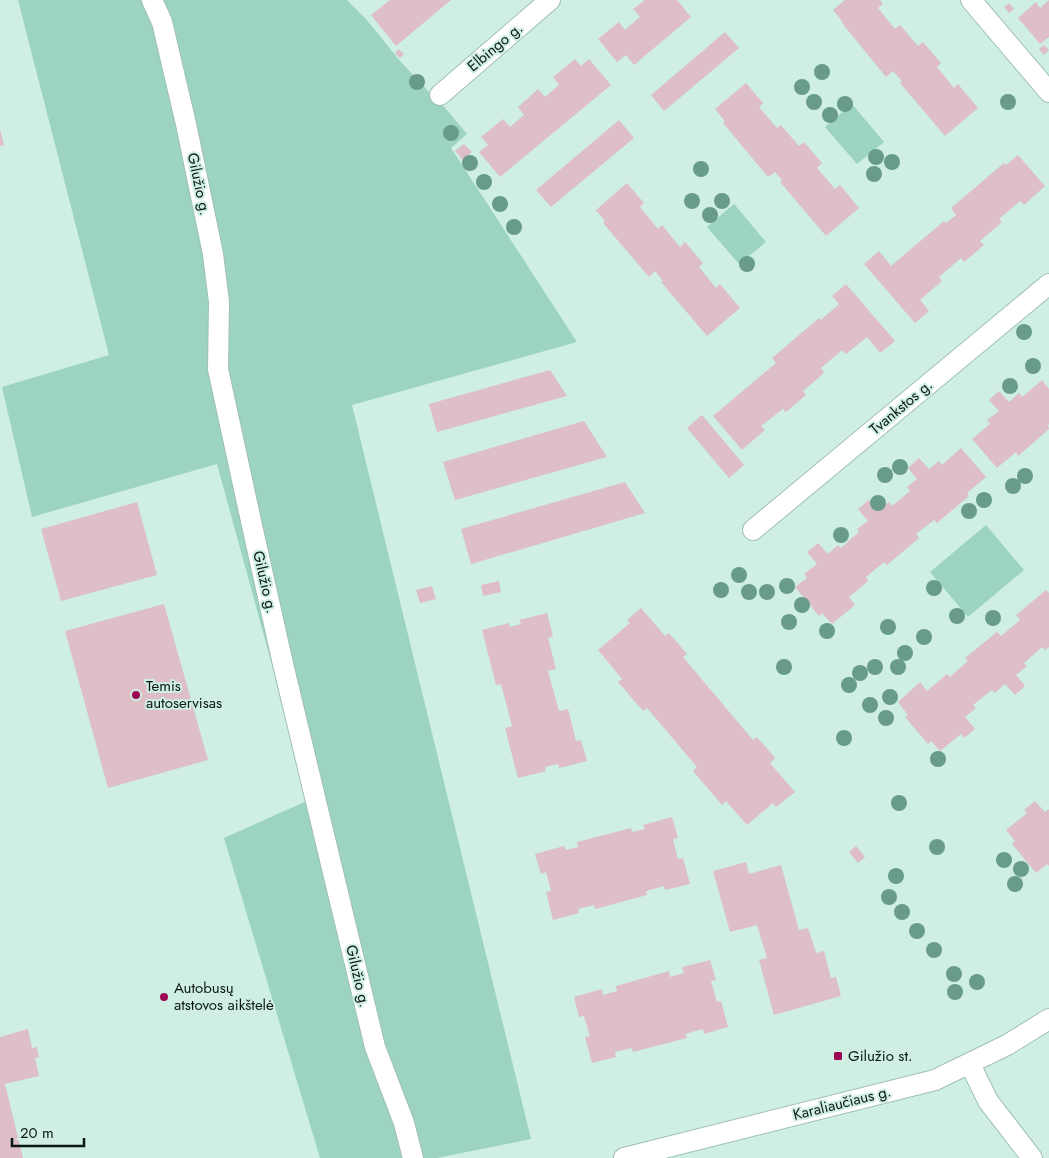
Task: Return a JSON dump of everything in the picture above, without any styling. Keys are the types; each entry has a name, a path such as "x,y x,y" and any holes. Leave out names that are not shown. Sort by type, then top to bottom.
{"street":[{"name":"Gilužio g.","path":"152,0 162,22 186,124 213,254 219,302 218,369 257,550 375,1047 404,1123 413,1158"},
{"name":"Elbingo g.","path":"440,95 550,0"},
{"path":"971,0 1049,92"},
{"name":"Tvankstos g.","path":"753,530 1049,284"},
{"name":"Karaliaučiaus g.","path":"624,1158 935,1080 1007,1045 1049,1019"},
{"path":"970,1064 988,1101 1032,1158"}],"green space":[{"path":"18,0 347,0 467,134 451,148 577,342 352,405 531,1139 437,1158 320,1158 224,838 309,800 217,464 32,517 2,387 109,355"},
{"path":"852,104 884,142 857,164 825,127"},
{"path":"734,204 766,242 739,264 707,227"},
{"path":"986,525 1024,570 968,617 930,572"}],"building":[{"path":"390,0 451,0 396,46 371,15"},
{"path":"645,0 677,0 691,17 634,65 626,55 617,62 598,39 619,22 625,30 640,17 633,9"},
{"path":"845,0 880,0 883,4 878,8 895,29 900,25 918,46 923,42 941,63 937,67 954,88 958,84 978,108 945,136 900,83 902,81 893,71 886,77 842,23 833,10"},
{"path":"1049,0 1049,37 1040,44 1018,18 1036,2 1040,8"},
{"path":"1009,3 1014,9 1009,13 1004,7"},
{"path":"725,32 739,48 664,111 651,95"},
{"path":"1044,45 1049,50 1044,55 1039,49"},
{"path":"399,49 404,54 400,58 395,53"},
{"path":"575,59 581,66 589,59 611,85 500,177 479,152 488,145 481,137 503,119 510,127 524,115 518,107 538,89 545,97 559,85 553,77"},
{"path":"746,83 763,103 759,107 777,128 781,125 799,146 804,142 822,163 817,168 835,189 840,185 859,208 826,236 780,182 782,180 775,172 768,177 723,123 725,121 715,109"},
{"path":"619,120 634,138 551,207 536,190"},
{"path":"0,129 4,145 0,146"},
{"path":"464,144 472,152 463,160 455,151"},
{"path":"1018,155 1045,186 1024,205 1020,201 999,219 1002,222 980,241 984,245 964,262 961,258 939,277 942,281 920,300 929,311 915,323 864,264 879,251 891,266 944,221 946,223 956,215 951,208 1004,163 1006,165"},
{"path":"627,183 644,203 640,207 658,229 662,225 680,247 685,242 703,263 699,267 716,288 720,284 740,308 707,336 661,282 663,281 655,271 649,277 603,223 605,221 596,210"},
{"path":"846,284 895,341 880,353 867,337 846,354 842,350 821,368 824,373 803,391 806,395 786,412 783,409 761,426 765,430 742,450 713,416 776,363 772,358 819,318 821,320 839,304 832,296"},
{"path":"550,370 567,396 437,432 429,404"},
{"path":"1042,380 1049,389 1049,429 1018,456 1016,452 997,468 972,439 990,424 987,420 999,411 989,400 999,391 1009,402 1019,393 1022,397"},
{"path":"702,415 744,465 729,478 687,428"},
{"path":"584,421 607,457 455,500 443,462"},
{"path":"961,448 986,477 967,493 969,496 937,523 934,520 916,534 919,538 887,565 884,562 866,577 868,581 849,597 855,605 832,624 822,613 819,616 795,587 807,578 804,574 817,564 807,552 818,543 828,554 838,545 841,548 859,532 857,529 868,521 858,509 869,500 878,511 889,502 892,506 910,491 907,487 917,479 908,468 919,458 929,469 939,461 942,465"},
{"path":"625,482 645,513 471,564 461,529"},
{"path":"137,502 157,575 61,601 41,529"},
{"path":"499,581 501,592 483,596 481,585"},
{"path":"432,586 436,599 420,603 416,590"},
{"path":"1046,590 1049,593 1049,647 1045,650 1042,647 1024,663 1027,666 1016,675 1025,686 1015,695 1005,684 995,693 992,690 973,705 976,708 965,717 975,729 964,738 961,734 940,751 931,741 928,744 905,717 908,715 898,702 920,682 927,691 947,674 950,677 968,661 965,658 997,632 1001,636 1020,620 1016,615"},
{"name":"Temis autoservisas","path":"164,604 208,760 108,788 65,631"},
{"path":"641,608 665,636 669,633 687,654 683,657 753,740 757,737 775,758 770,763 795,792 776,807 773,803 747,825 726,801 722,805 693,771 697,767 647,708 643,711 618,682 622,679 598,650 630,623 627,620"},
{"path":"547,613 553,636 548,638 556,669 548,671 559,711 568,709 576,741 581,740 587,761 559,768 558,764 545,767 546,771 518,778 505,728 512,726 501,684 496,685 482,630 509,623 510,627 521,624 519,620"},
{"path":"1035,801 1045,812 1049,809 1049,866 1047,864 1036,873 1012,844 1015,841 1006,830 1027,813 1024,810"},
{"path":"672,817 678,838 673,839 678,859 683,858 690,884 665,890 664,886 646,891 647,895 595,909 594,905 578,909 579,913 553,920 546,892 551,891 546,872 541,874 535,854 564,846 566,850 578,847 577,842 631,828 632,832 645,829 643,825"},
{"path":"856,846 865,857 858,863 849,852"},
{"path":"746,862 749,874 781,865 799,930 808,928 816,953 824,951 831,978 836,977 841,996 774,1015 759,960 767,958 757,925 730,932 713,871"},
{"path":"710,960 716,980 711,981 717,1002 721,1001 728,1027 704,1034 703,1029 685,1034 687,1038 633,1052 632,1048 615,1052 616,1057 592,1063 585,1037 590,1036 584,1016 579,1017 574,997 602,989 603,995 617,991 616,986 669,971 670,977 684,973 682,967"},
{"path":"28,1029 32,1048 37,1047 39,1057 35,1058 39,1076 5,1084 23,1158 0,1158 0,1037"}],"place":[{"name":"Temis autoservisas","path":"136,695"},
{"name":"Autobusų atstovos aikštelė","path":"164,997"},
{"name":"Gilužio st.","path":"838,1056"}]}
